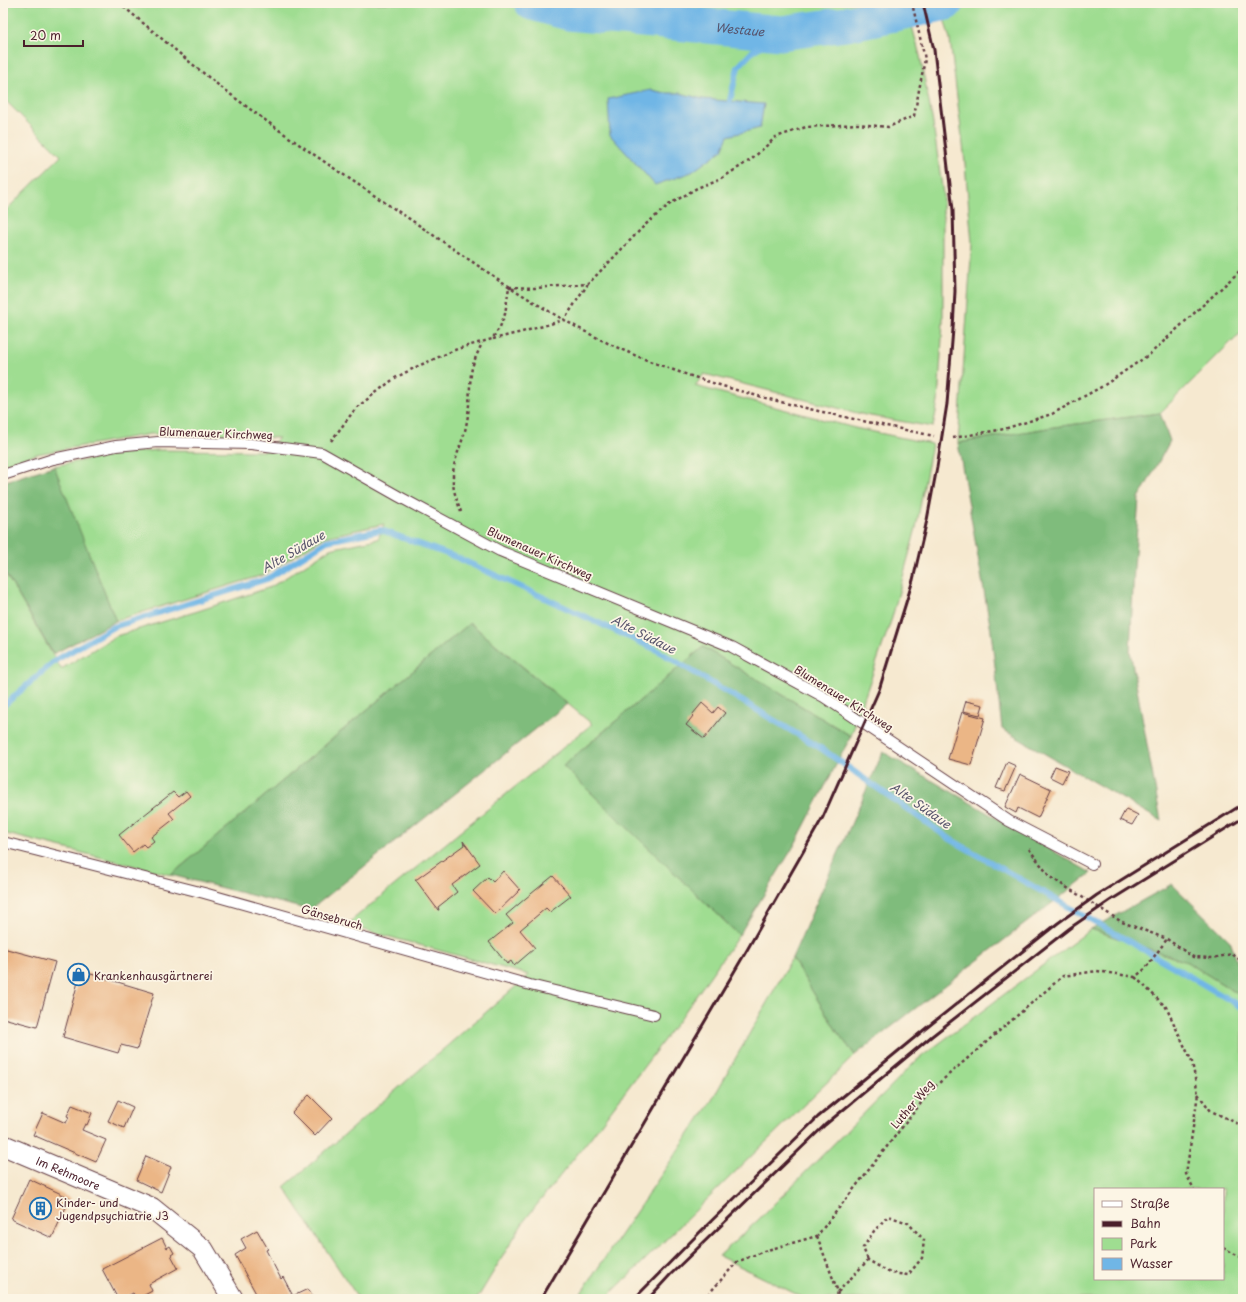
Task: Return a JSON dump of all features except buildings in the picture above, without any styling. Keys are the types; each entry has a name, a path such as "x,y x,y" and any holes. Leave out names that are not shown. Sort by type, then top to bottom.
{"street":[{"name":"Im Rehmoore","path":"3,1146 152,1208 203,1249 233,1299"}],"lane":[{"name":"Blumenauer Kirchweg","path":"3,475 53,459 116,446 158,442 251,444 322,453 500,551 732,647 824,697 1009,821 1092,864"},
{"name":"Gänsebruch","path":"3,842 204,893 530,985 654,1015"}],"path":[{"path":"120,3 218,85 309,151 509,287 600,340 650,362 711,383 786,404 934,436"},
{"path":"322,453 356,408 395,378 457,349 564,320 588,284 645,225 670,204 697,188 722,178 752,159 776,137 806,127 858,124 888,127 914,116 925,59 912,3"},
{"path":"953,438 1004,429 1052,414 1103,386 1150,354 1243,268"},
{"path":"509,287 535,288 588,284"},
{"path":"492,339 500,327 505,314 509,287"},
{"path":"470,535 460,512 453,488 452,476 467,423 471,390 471,373 475,358 483,342"},
{"path":"1027,846 1050,877 1122,922 1167,940 1193,957 1212,958 1232,954 1243,962"},
{"path":"1167,940 1146,969 1135,977 1166,1006 1192,1062 1198,1094 1186,1174 1193,1188"},
{"name":"Luther Weg","path":"817,1236 932,1089 1063,976 1096,971 1135,977"},
{"path":"1198,1094 1210,1112 1243,1126"},
{"path":"888,1216 908,1223 924,1240 922,1258 908,1275 890,1273 868,1260 863,1248 874,1231 888,1216"},
{"path":"704,1299 737,1262 764,1251 817,1236 838,1292"},
{"path":"1224,1248 1243,1258"},
{"path":"836,1299 838,1292 868,1260"}],"green space":[{"path":"3,3 906,3 920,56 933,123 943,194 943,322 938,402 933,427 865,415 704,374 695,386 855,428 932,444 916,528 892,618 851,736 703,647 564,765 739,935 679,1020 591,1137 524,1221 477,1299 359,1299 284,1187 529,975 346,925 592,724 470,623 171,875 3,833 3,569 61,669 116,636 271,587 330,549 378,539 384,524 325,537 263,575 111,622 54,466 117,454 157,450 264,451 279,438 150,434 37,454 3,465 3,213 61,156 3,98"},
{"path":"940,3 1243,3 1243,332 1236,337 1160,413 1054,427 958,443 972,243 964,153 950,40"},
{"path":"1160,413 1170,441 1139,498 1130,651 1161,821 1002,729 991,631 958,443 1054,427"},
{"path":"54,466 116,621 53,654 3,569 3,482"},
{"path":"470,623 567,704 310,910 171,875"},
{"path":"703,647 851,736 794,846 739,935 563,766"},
{"path":"883,752 1091,873 855,1055 838,1033 792,958"},
{"path":"1172,884 1230,941 1241,973 1243,974 1243,997 1187,962 1091,929"},
{"path":"1091,929 1187,962 1243,997 1243,1299 806,1299 719,1256 757,1221 917,1060"},
{"path":"792,958 838,1033 855,1055 605,1299 577,1299 712,1100"}],"water":[{"path":"651,90 666,93 680,93 703,99 764,104 760,128 728,136 722,150 692,172 655,185 610,135 608,99"}],"waterway":[{"name":"Westaue","path":"532,3 568,13 781,33 846,24 946,3"},
{"path":"730,100 738,67 753,51 781,33"},
{"name":"Alte Südaue","path":"3,706 56,660 113,627 267,579 327,541 381,530 458,558 655,649 822,749 950,839 1243,1008"}],"railway":[{"path":"541,1299 747,950 823,817 879,690 913,580 927,520 947,404 955,291 953,210 934,50 923,3"},
{"path":"634,1299 701,1231 818,1117 925,1029 1058,923 1097,895 1243,804"},
{"path":"648,1299 670,1275 825,1125 932,1036 1070,928 1111,900 1243,818"}],"place":[{"name":"Krankenhausgärtnerei","path":"78,975"},
{"name":"Kinder- und Jugendpsychiatrie J3","path":"41,1208"}]}
